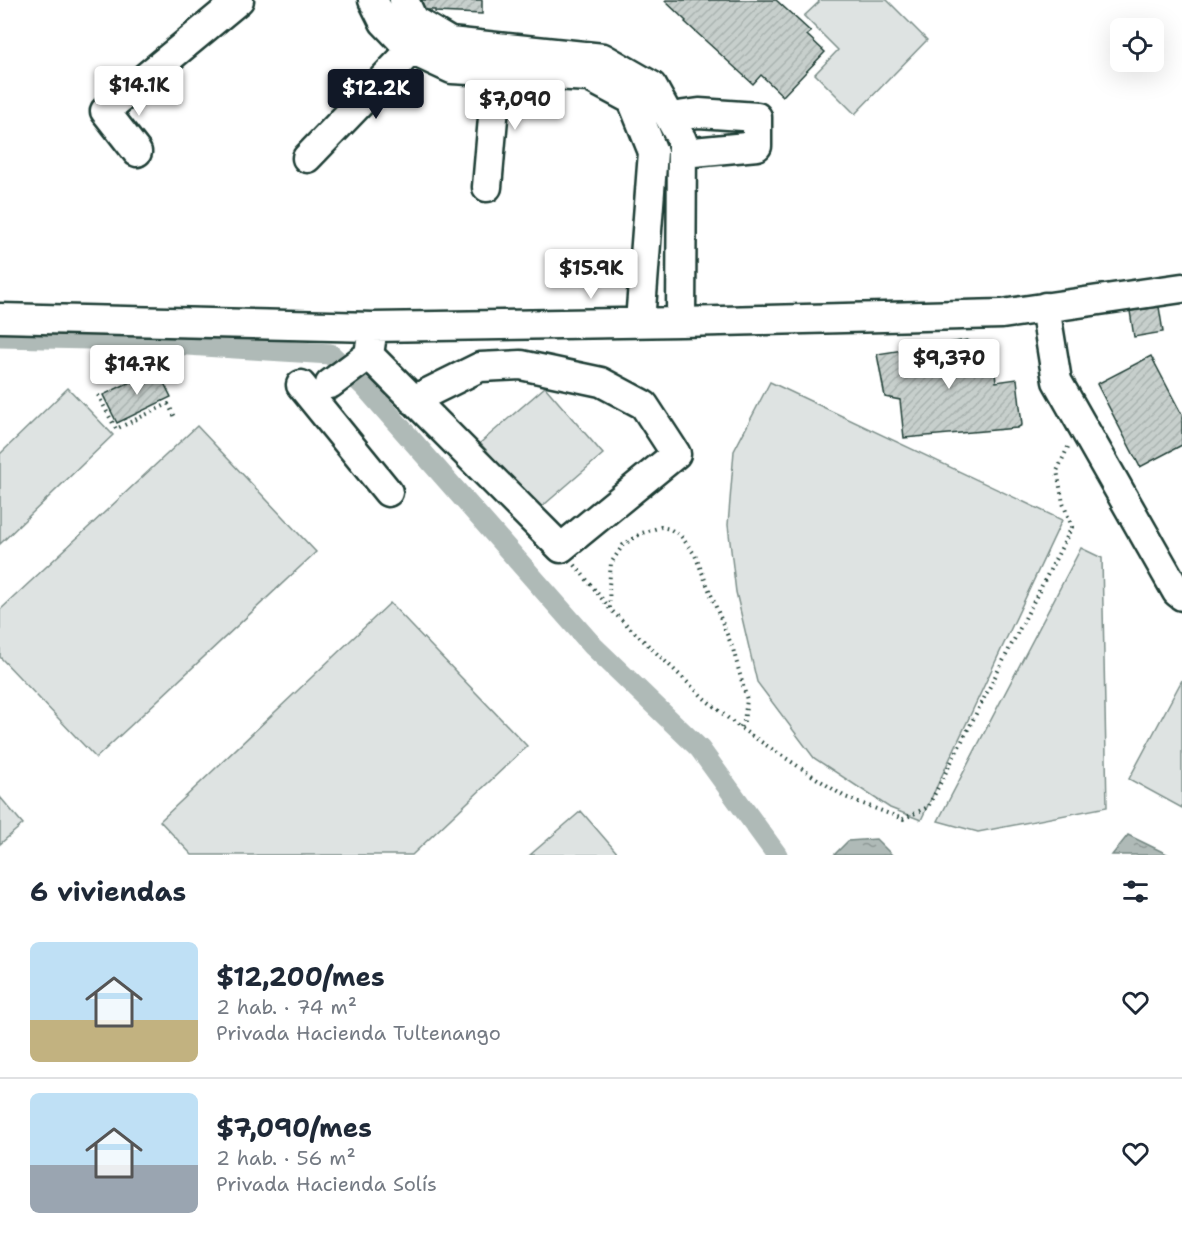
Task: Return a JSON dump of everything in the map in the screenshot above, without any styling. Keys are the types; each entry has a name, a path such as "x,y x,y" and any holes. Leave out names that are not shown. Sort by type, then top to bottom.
{"street":[{"path":"137,152 105,111 239,0"},
{"path":"373,0 384,22 411,50 452,69 589,77 632,100 653,152 639,322"},
{"path":"404,0 413,20 450,42 603,58 652,86 682,140 681,322"},
{"path":"307,158 411,50"},
{"path":"488,186 497,72"},
{"path":"670,117 699,113 758,117 757,146 683,153"},
{"path":"643,279 682,279"},
{"path":"0,318 373,327 1002,314 1182,288"},
{"path":"1045,308 1057,381 1177,592 1182,596"},
{"path":"330,384 363,360 373,327"},
{"path":"363,360 413,400 561,548 676,454 644,405 601,381 521,365 480,367 413,400"},
{"path":"301,385 388,492"}],"path":[{"path":"98,395 116,429 168,404 175,417"},
{"path":"561,548 610,609 705,699 740,728 845,797 903,819 928,807 1072,527 1063,502 1057,471 1080,420"},
{"path":"610,609 611,563 623,545 642,533 661,527 670,529 681,536 695,555 733,649 747,700 740,728"}],"shaded area":[{"path":"818,0 887,0 927,40 855,114 815,74 838,50 804,16 819,2"},
{"path":"770,382 1062,520 921,820 890,808 814,758 757,682 736,592 728,525 734,451"},
{"path":"545,387 603,454 538,510 480,443"},
{"path":"68,388 113,435 0,544 0,454"},
{"path":"197,426 316,552 96,758 0,657 0,610"},
{"path":"1081,548 1102,558 1107,807 978,832 938,821"},
{"path":"390,603 527,746 412,855 192,855 160,821"},
{"path":"1182,680 1182,808 1129,779"},
{"path":"0,797 23,824 0,844"},
{"path":"581,811 619,855 530,855"}],"water":[{"path":"1128,835 1169,855 1112,855"},
{"path":"876,839 892,855 834,855 848,841"}],"building":[{"path":"422,0 482,0 482,14 422,10"},
{"path":"666,0 776,0 811,32 807,35 825,52 783,96 761,75 753,84 685,22"},
{"path":"1159,307 1163,332 1134,337 1130,311"},
{"path":"967,340 993,354 996,382 1017,379 1022,425 1017,428 904,438 900,400 885,397 877,354"},
{"path":"1151,356 1182,415 1182,445 1140,467 1097,384"},
{"path":"157,369 171,397 117,423 103,395"}],"waterway":[{"path":"0,337 90,339 330,354 365,387 593,646 700,749 777,855"}]}
